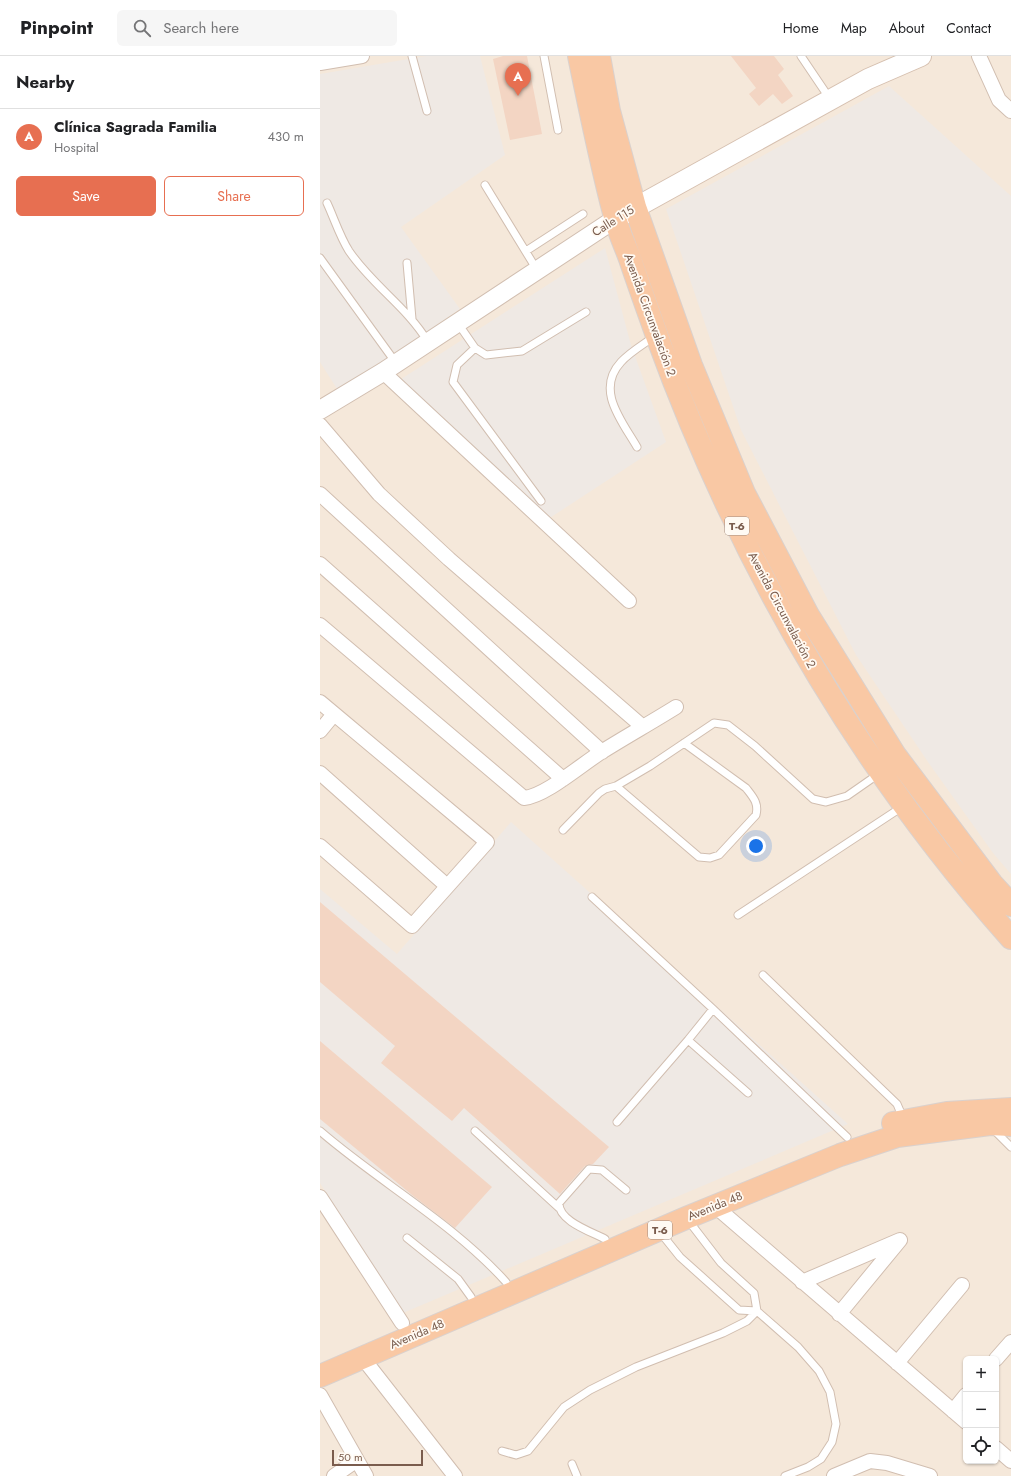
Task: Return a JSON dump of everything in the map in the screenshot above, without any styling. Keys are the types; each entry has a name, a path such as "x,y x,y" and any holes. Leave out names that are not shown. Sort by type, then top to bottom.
{"highway":[{"name":"Avenida Circunvalación 2","path":"579,56 615,219 682,405 720,493 770,592 824,689 904,806 968,889 1011,938"},
{"name":"Avenida Circunvalación 2","path":"599,56 609,111 635,207 691,365 744,493 808,615 895,755 992,884 1011,905"},
{"name":"Avenida 48","path":"320,1360 402,1323 471,1297 606,1238 847,1137 904,1120 947,1113 1011,1109"},
{"name":"Avenida 48","path":"320,1376 686,1218 840,1155 897,1136 990,1124 1011,1125"}],"main road":[{"name":"Calle 115","path":"615,219 831,101 868,79 921,56"}],"street":[{"path":"979,56 999,100 1011,111"},
{"path":"320,63 353,57"},
{"name":"Calle 115","path":"320,410 390,368 457,322 615,219"},
{"path":"390,368 629,601"},
{"path":"320,425 384,499 449,559 643,727"},
{"path":"320,494 602,752"},
{"path":"320,564 563,779"},
{"path":"320,625 524,798 532,796 563,779 602,752 676,707"},
{"path":"320,702 487,842 412,926 320,846"},
{"path":"320,731 334,714"},
{"path":"320,772 447,886"},
{"path":"320,1197 402,1323"},
{"path":"716,1206 839,1314 963,1419"},
{"path":"802,1282 900,1240 839,1314"},
{"path":"896,1363 962,1286"},
{"path":"999,1356 1011,1342"},
{"path":"362,1357 455,1476"},
{"path":"320,1395 366,1476"},
{"path":"953,1411 963,1399"},
{"path":"999,1450 1010,1459"},
{"path":"334,1476 358,1460"},
{"path":"834,1476 870,1461 887,1463 930,1476"}],"lane":[{"path":"412,56 426,111"},
{"path":"544,56 558,130"},
{"path":"801,56 831,101"},
{"path":"485,185 537,270"},
{"path":"327,203 349,250 378,285 412,319 428,342"},
{"path":"526,252 583,214"},
{"path":"320,258 390,368"},
{"path":"407,263 412,319"},
{"path":"457,322 475,348 486,355 522,351 586,312"},
{"path":"637,447 613,406 610,376 621,361 657,335"},
{"path":"475,348 456,365 453,382 541,501"},
{"path":"563,830 599,793 605,789 616,786 714,723 728,725 755,746 813,799 826,802 847,796 880,773"},
{"path":"616,786 699,857 710,858 719,855 756,815 758,807 754,797 746,788 684,743"},
{"path":"738,915 904,806"},
{"path":"592,897 713,1009 847,1137"},
{"path":"763,975 897,1104 904,1120"},
{"path":"617,1122 713,1009"},
{"path":"688,1040 748,1092"},
{"path":"990,1124 1000,1137 1011,1147"},
{"path":"320,1131 346,1153 469,1244 506,1282"},
{"path":"475,1131 559,1208 566,1219 606,1238"},
{"path":"559,1208 559,1203 589,1170 602,1170 626,1190"},
{"path":"686,1218 721,1263 754,1293 757,1311"},
{"path":"658,1230 680,1257 739,1310 757,1311 798,1347 819,1371 830,1392 836,1424 832,1442 821,1459 785,1476"},
{"path":"407,1238 458,1279 471,1297"},
{"path":"502,1450 516,1455 528,1451 564,1407 590,1390 636,1367 723,1333 747,1321 757,1311"},
{"path":"572,1464 577,1476"}],"shaded area":[{"path":"320,56 1011,56 1011,1476 320,1476"},
{"path":"426,56 480,56 505,155 401,227 460,309 339,392 320,362 320,74"},
{"path":"889,86 1011,196 1011,874 993,853 928,762 856,655 741,430 666,209"},
{"path":"605,248 631,345 666,442 542,523 395,383"},
{"path":"511,822 848,1124 403,1313 320,1183 320,889 397,954"}],"building":[{"path":"503,56 527,56 542,134 510,140 493,59"},
{"path":"731,56 774,56 784,69 778,75 793,96 782,104 773,94 759,106 749,94 756,88"},
{"path":"320,902 609,1147 593,1164 585,1166 560,1194 464,1108 452,1121 381,1063 395,1046 320,982"},
{"path":"320,1041 492,1187 455,1228 412,1195 320,1119"}],"place":[{"name":"Clínica Sagrada Familia","path":"518,96"}]}
